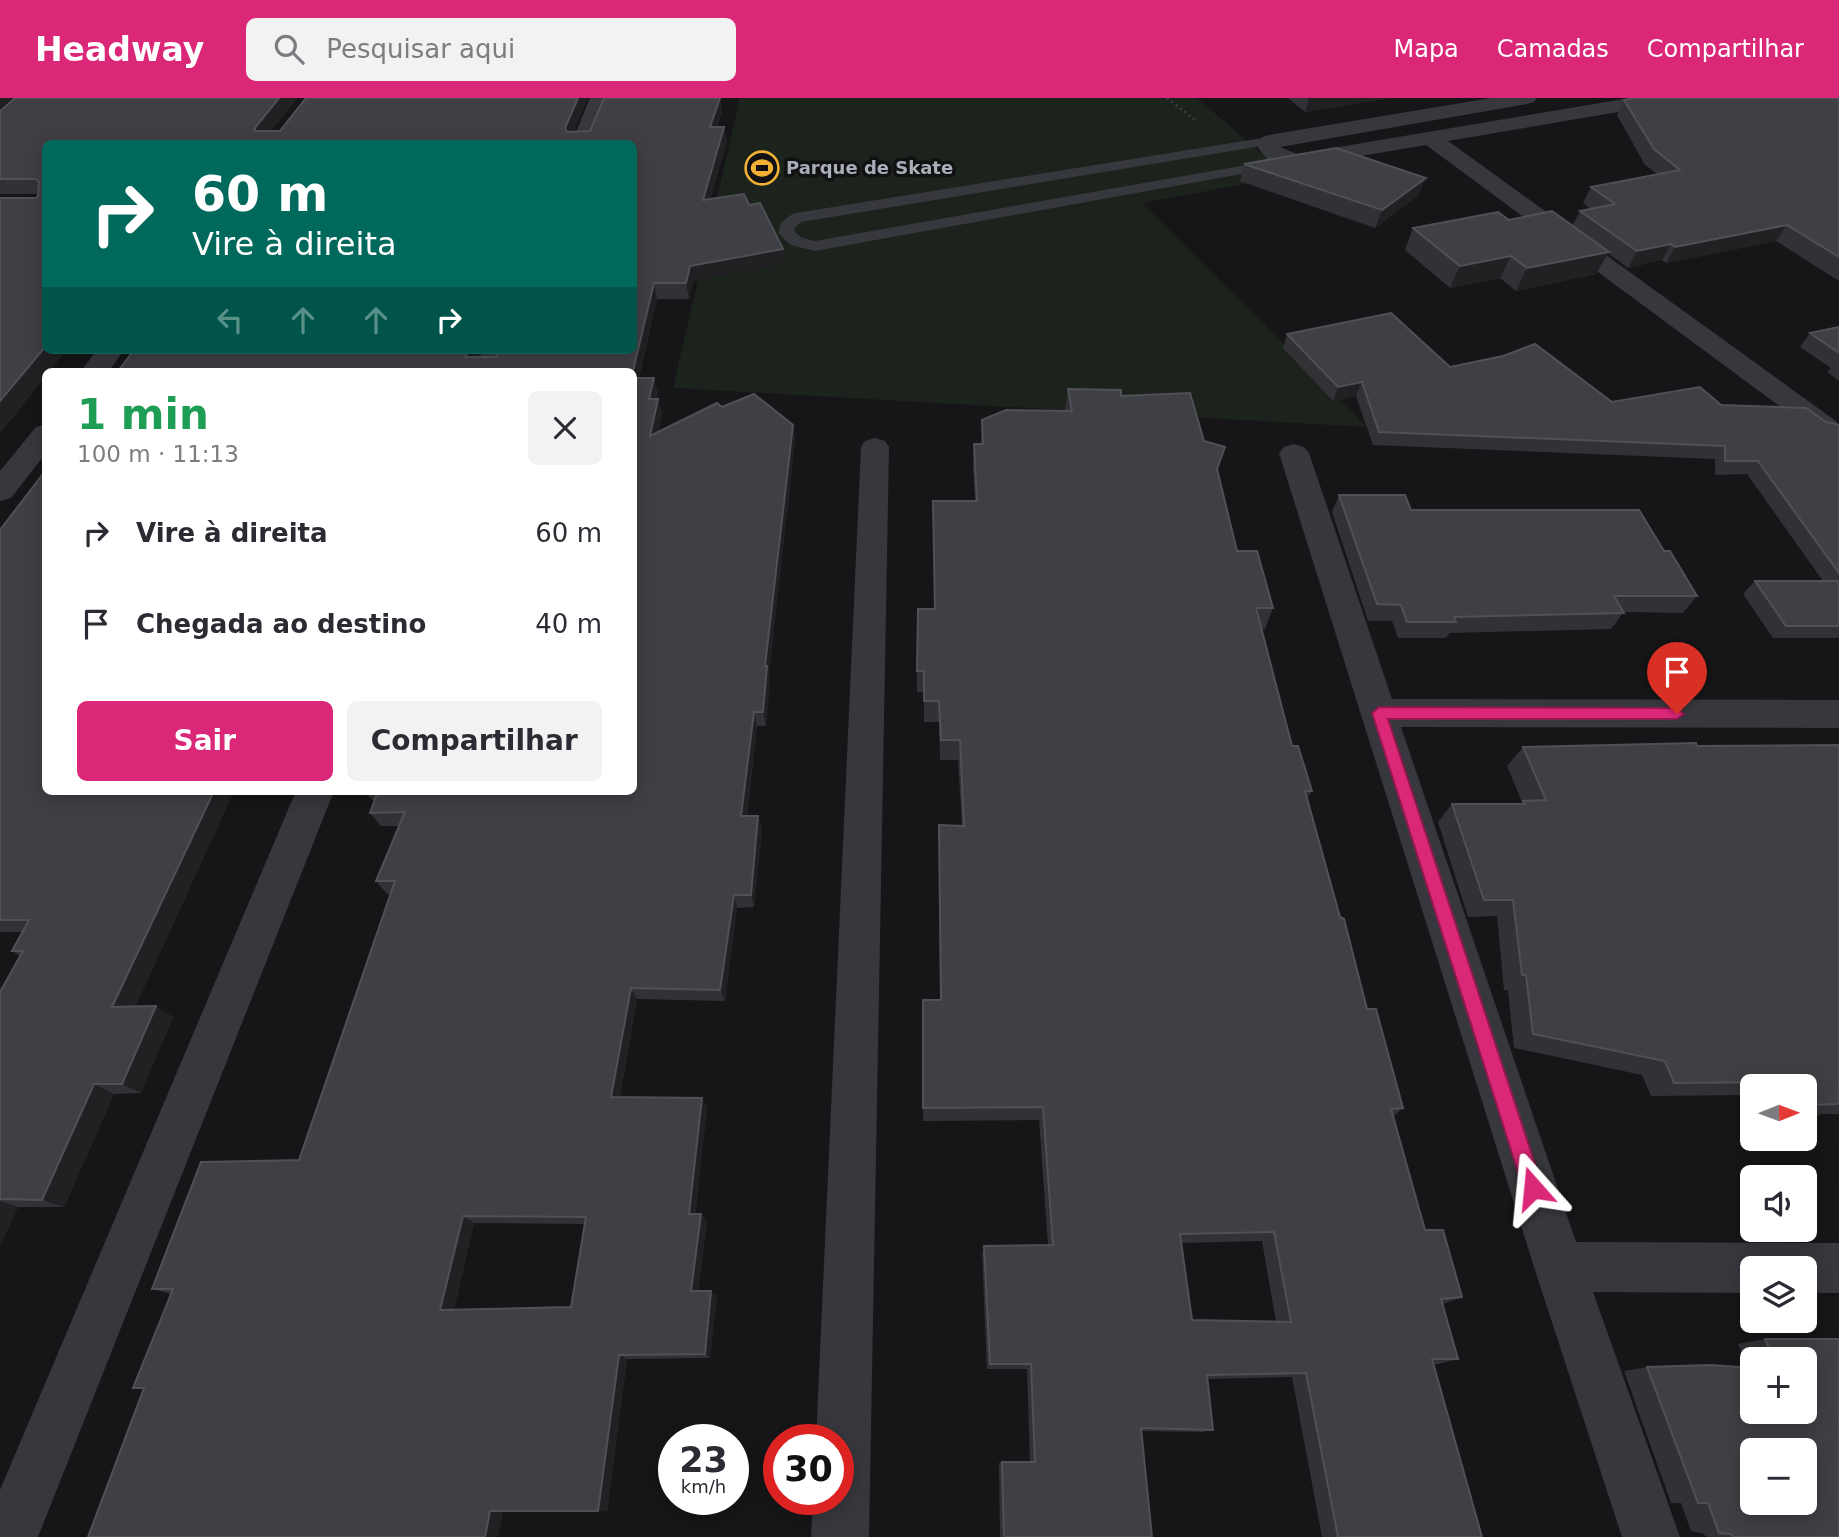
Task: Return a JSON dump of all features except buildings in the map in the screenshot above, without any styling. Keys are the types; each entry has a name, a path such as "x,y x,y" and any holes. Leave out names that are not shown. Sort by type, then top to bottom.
{"street":[{"path":"583,140 600,98"},
{"path":"1527,98 1487,101 1269,141 1269,148 1276,155 1296,161 1665,98"},
{"path":"1430,138 1826,427"},
{"path":"96,368 108,354"},
{"path":"0,491 34,463 42,443"},
{"path":"840,1537 875,447"},
{"path":"1294,453 1559,1267 1651,1537"},
{"path":"1379,713 1839,714"},
{"path":"9,1537 313,795"},
{"path":"1559,1267 1839,1268"}],"lane":[{"path":"1269,141 796,218 786,228 787,234 797,242 815,246 1296,161"}],"shaded area":[{"path":"740,98 1197,98 1288,176 1142,203 1367,427 673,388"}],"place":[{"name":"Parque de Skate","path":"762,168"}],"route":[{"path":"1533,1188 1379,713 1677,714"}]}
